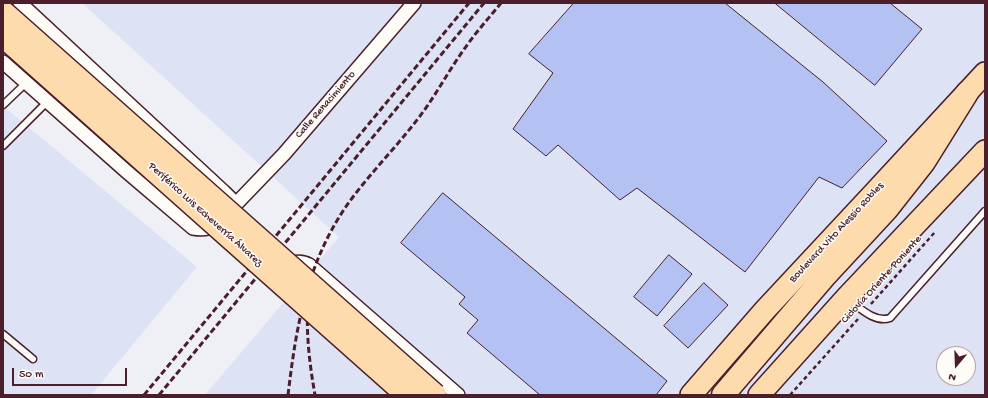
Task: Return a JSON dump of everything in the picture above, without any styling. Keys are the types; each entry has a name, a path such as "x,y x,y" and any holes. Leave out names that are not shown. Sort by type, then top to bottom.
{"highway":[{"name":"Periférico Luis Echeverría Álvarez","path":"3,12 435,395"},
{"name":"Periférico Luis Echeverría Álvarez","path":"3,36 407,395"},
{"path":"723,395 824,277 887,209 924,162 979,83"}],"main road":[{"name":"Boulevard Vito Alessio Robles","path":"691,395 765,310 979,83"},
{"path":"763,393 846,298 985,151"}],"street":[{"path":"20,3 236,204"},
{"name":"Calle Renacimiento","path":"47,102 193,228 204,230 212,228 219,223 284,154 414,3"},
{"path":"3,62 47,102"},
{"path":"392,395 281,296 277,288 276,280 282,269 297,262 304,262 309,265 458,395"}],"lane":[{"path":"3,105 26,83"},
{"path":"3,146 47,102"},
{"path":"846,298 865,312 880,319 890,318 985,211"},
{"path":"3,334 33,359"}],"path":[{"name":"Ciclovía Oriente-Poniente","path":"790,395 938,229"}],"shaded area":[{"path":"82,3 985,3 985,395 205,395 339,237"},
{"path":"3,106 197,267 91,395 3,395"}],"building":[{"path":"574,3 725,3 823,82 887,141 842,188 819,177 745,272 637,188 620,200 558,145 546,156 513,129 553,73 529,54"},
{"path":"775,3 890,3 922,29 875,85"},
{"path":"443,193 667,381 656,395 540,395 467,333 478,320 459,304 465,297 401,243"},
{"path":"669,255 692,274 657,316 634,297"},
{"path":"704,283 728,305 688,348 664,326"}],"railway":[{"path":"144,395 469,3"},
{"path":"159,395 484,3"},
{"path":"288,395 299,322 305,298 321,252 332,230 345,208 420,116 469,42 501,3"},
{"path":"309,293 307,318 308,344 315,395"}]}
